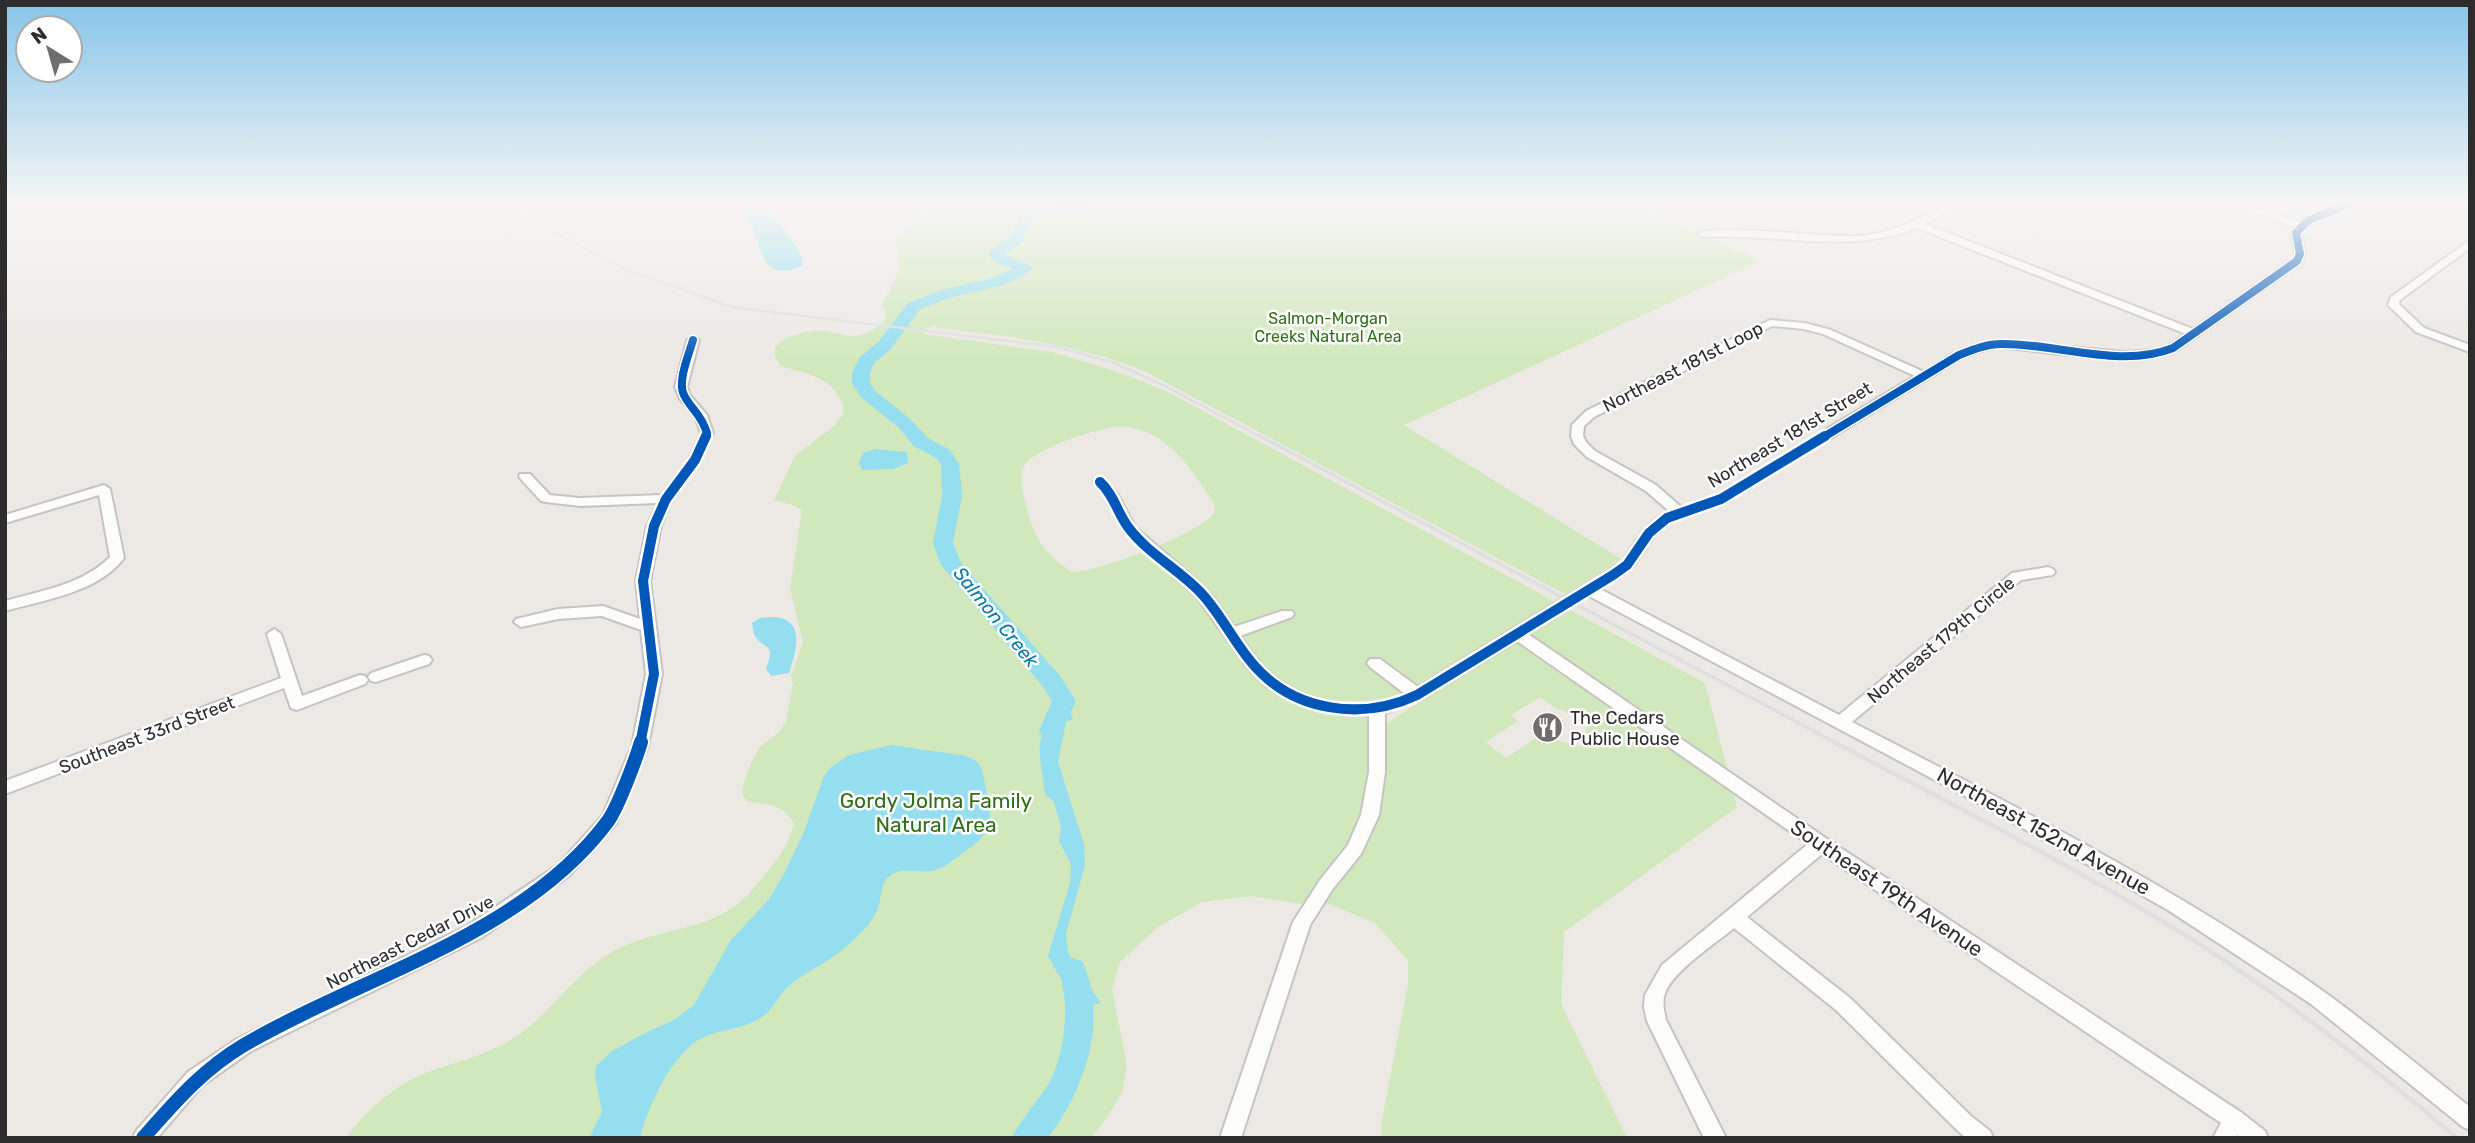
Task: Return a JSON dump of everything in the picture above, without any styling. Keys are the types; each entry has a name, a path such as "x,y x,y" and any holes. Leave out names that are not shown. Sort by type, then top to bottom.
{"street":[{"path":"1998,256 2194,333"},
{"name":"Northeast 181st Street","path":"1377,709 1391,707 1418,695 1589,590 1627,565 1655,527 1679,513 1721,499 1959,355 1987,345 2125,355 2151,354 2173,348 2297,261 2299,256"},
{"path":"2452,256 2395,299 2393,306 2420,330 2470,349"},
{"path":"2227,297 2239,301"},
{"name":"Northeast 181st Loop","path":"1679,513 1651,488 1591,454 1580,444 1577,436 1578,425 1590,414 1770,323 1805,326 1827,332 1924,376"},
{"name":"Northeast Cedar Drive","path":"144,1138 195,1079 244,1045 474,932 565,870 610,819 639,746 654,674 643,581 654,526 666,499 695,460 707,433 701,415 684,396 681,387 693,340"},
{"path":"524,477 546,498 580,502 666,499"},
{"path":"1100,482 1114,493 1128,528 1153,554 1202,592 1260,672 1282,689 1326,705 1377,709 1377,772 1370,815 1355,849 1326,885 1302,922 1230,1138"},
{"path":"5,519 104,489 117,552 112,567 88,579 5,606"},
{"name":"Northeast 179th Circle","path":"1840,723 2017,576 2048,572"},
{"name":"Northeast 152nd Avenue","path":"1589,590 1985,797 2179,906 2297,983 2470,1120"},
{"path":"521,622 558,614 603,611 649,627"},
{"path":"1232,634 1287,614"},
{"path":"274,634 297,704 424,660"},
{"name":"Southeast 19th Avenue","path":"1518,634 1821,844 2235,1119 2258,1138"},
{"path":"1375,663 1418,695"},
{"name":"Southeast 33rd Street","path":"5,788 288,681"},
{"path":"1716,1138 1700,1111 1652,1007 1656,989 1669,971 1821,844"},
{"path":"1734,917 1843,1004 1983,1138"},
{"path":"2222,1138 2235,1119"}],"green space":[{"name":"Gordy Jolma Family Natural Area","path":"898,256 1750,256 1761,261 1404,425 1621,559 1565,594 1142,370 1067,347 1016,338 938,328 935,325 926,329 923,334 1052,352 1112,370 1166,391 1705,683 1737,807 1564,932 1561,1004 1627,1138 1381,1138 1382,1120 1408,985 1408,960 1375,923 1329,904 1301,904 1251,896 1202,902 1158,927 1120,962 1112,989 1127,1065 1122,1092 1091,1138 346,1138 371,1109 401,1085 423,1074 495,1049 517,1036 586,971 612,952 627,944 694,925 726,912 749,893 781,853 794,824 790,817 774,806 746,801 742,792 759,748 780,731 786,722 793,684 791,676 803,642 790,588 802,511 796,506 774,500 795,456 835,425 844,413 836,392 830,385 812,375 781,366 775,356 775,347 787,338 810,331 855,336 878,326 885,319 882,305 899,271","holes":["1112,427 1136,428 1159,439 1179,455 1211,499 1215,511 1192,530 1149,550 1103,566 1072,572 1046,551 1039,540 1023,495 1024,466 1041,452 1084,434","1471,654 1481,661 1386,724 1382,751 1385,702 1399,697","1540,697 1557,709 1590,719 1580,747 1540,735 1506,758 1486,742 1518,721 1511,715"]}],"water":[{"path":"763,256 800,256 802,261 801,267 777,270 769,266"},
{"path":"875,449 907,452 908,463 893,469 862,470 859,463 863,453"},
{"path":"775,617 792,624 796,648 789,673 771,676 766,669 769,650 757,639 752,623 760,618"},
{"path":"1066,702 1073,719 1066,722 1058,762 1084,844 1085,865 1066,934 1068,952 1101,1004 1082,1000 1075,995 1063,982 1048,956 1070,883 1071,864 1059,841 1061,827 1054,802 1045,794 1040,744 1047,723"},
{"path":"891,745 967,756 977,762 983,773 989,801 990,820 984,835 940,868 932,871 900,871 891,875 884,883 873,917 864,930 841,951 791,984 759,1019 711,1034 693,1044 672,1066 663,1081 640,1138 589,1138 602,1112 595,1076 596,1066 612,1051 674,1020 694,1005 731,940 769,899 783,876 804,832 824,776 831,767 849,755"}],"waterway":[{"name":"Salmon Creek","path":"997,256 1024,268 998,282 944,294 914,306 884,346 866,361 861,373 861,383 867,393 904,423 921,442 943,454 950,464 952,496 943,543 951,565 1052,682 1064,701 1051,731"},
{"name":"Salmon Creek","path":"1028,1138 1060,1092 1072,1063 1078,1008 1077,984 1072,970"}],"railway":[{"path":"601,256 629,271 732,307 1057,347 1112,362 1165,386 1263,438"},
{"path":"1260,436 1838,744"},
{"path":"1834,742 2060,863 2193,940 2328,1034 2457,1138"}],"cycle path":[{"path":"1100,482 1115,501 1130,530 1202,594 1251,662 1271,682 1286,692 1319,705 1355,710 1388,707 1417,695 1613,575 1627,565 1649,533 1667,518 1721,499 1959,355 2000,344 2125,355 2160,353 2173,348 2297,261 2299,256"},
{"path":"143,1138 195,1079 244,1045 474,932 564,870 610,819 640,746 654,674 643,581 654,526 666,499 695,460 707,433 701,415 684,396 681,387 693,340"}],"place":[{"name":"The Cedars Public House","path":"1547,728"}],"park label":[{"name":"Salmon-Morgan Creeks Natural Area","path":"1328,327"}]}
